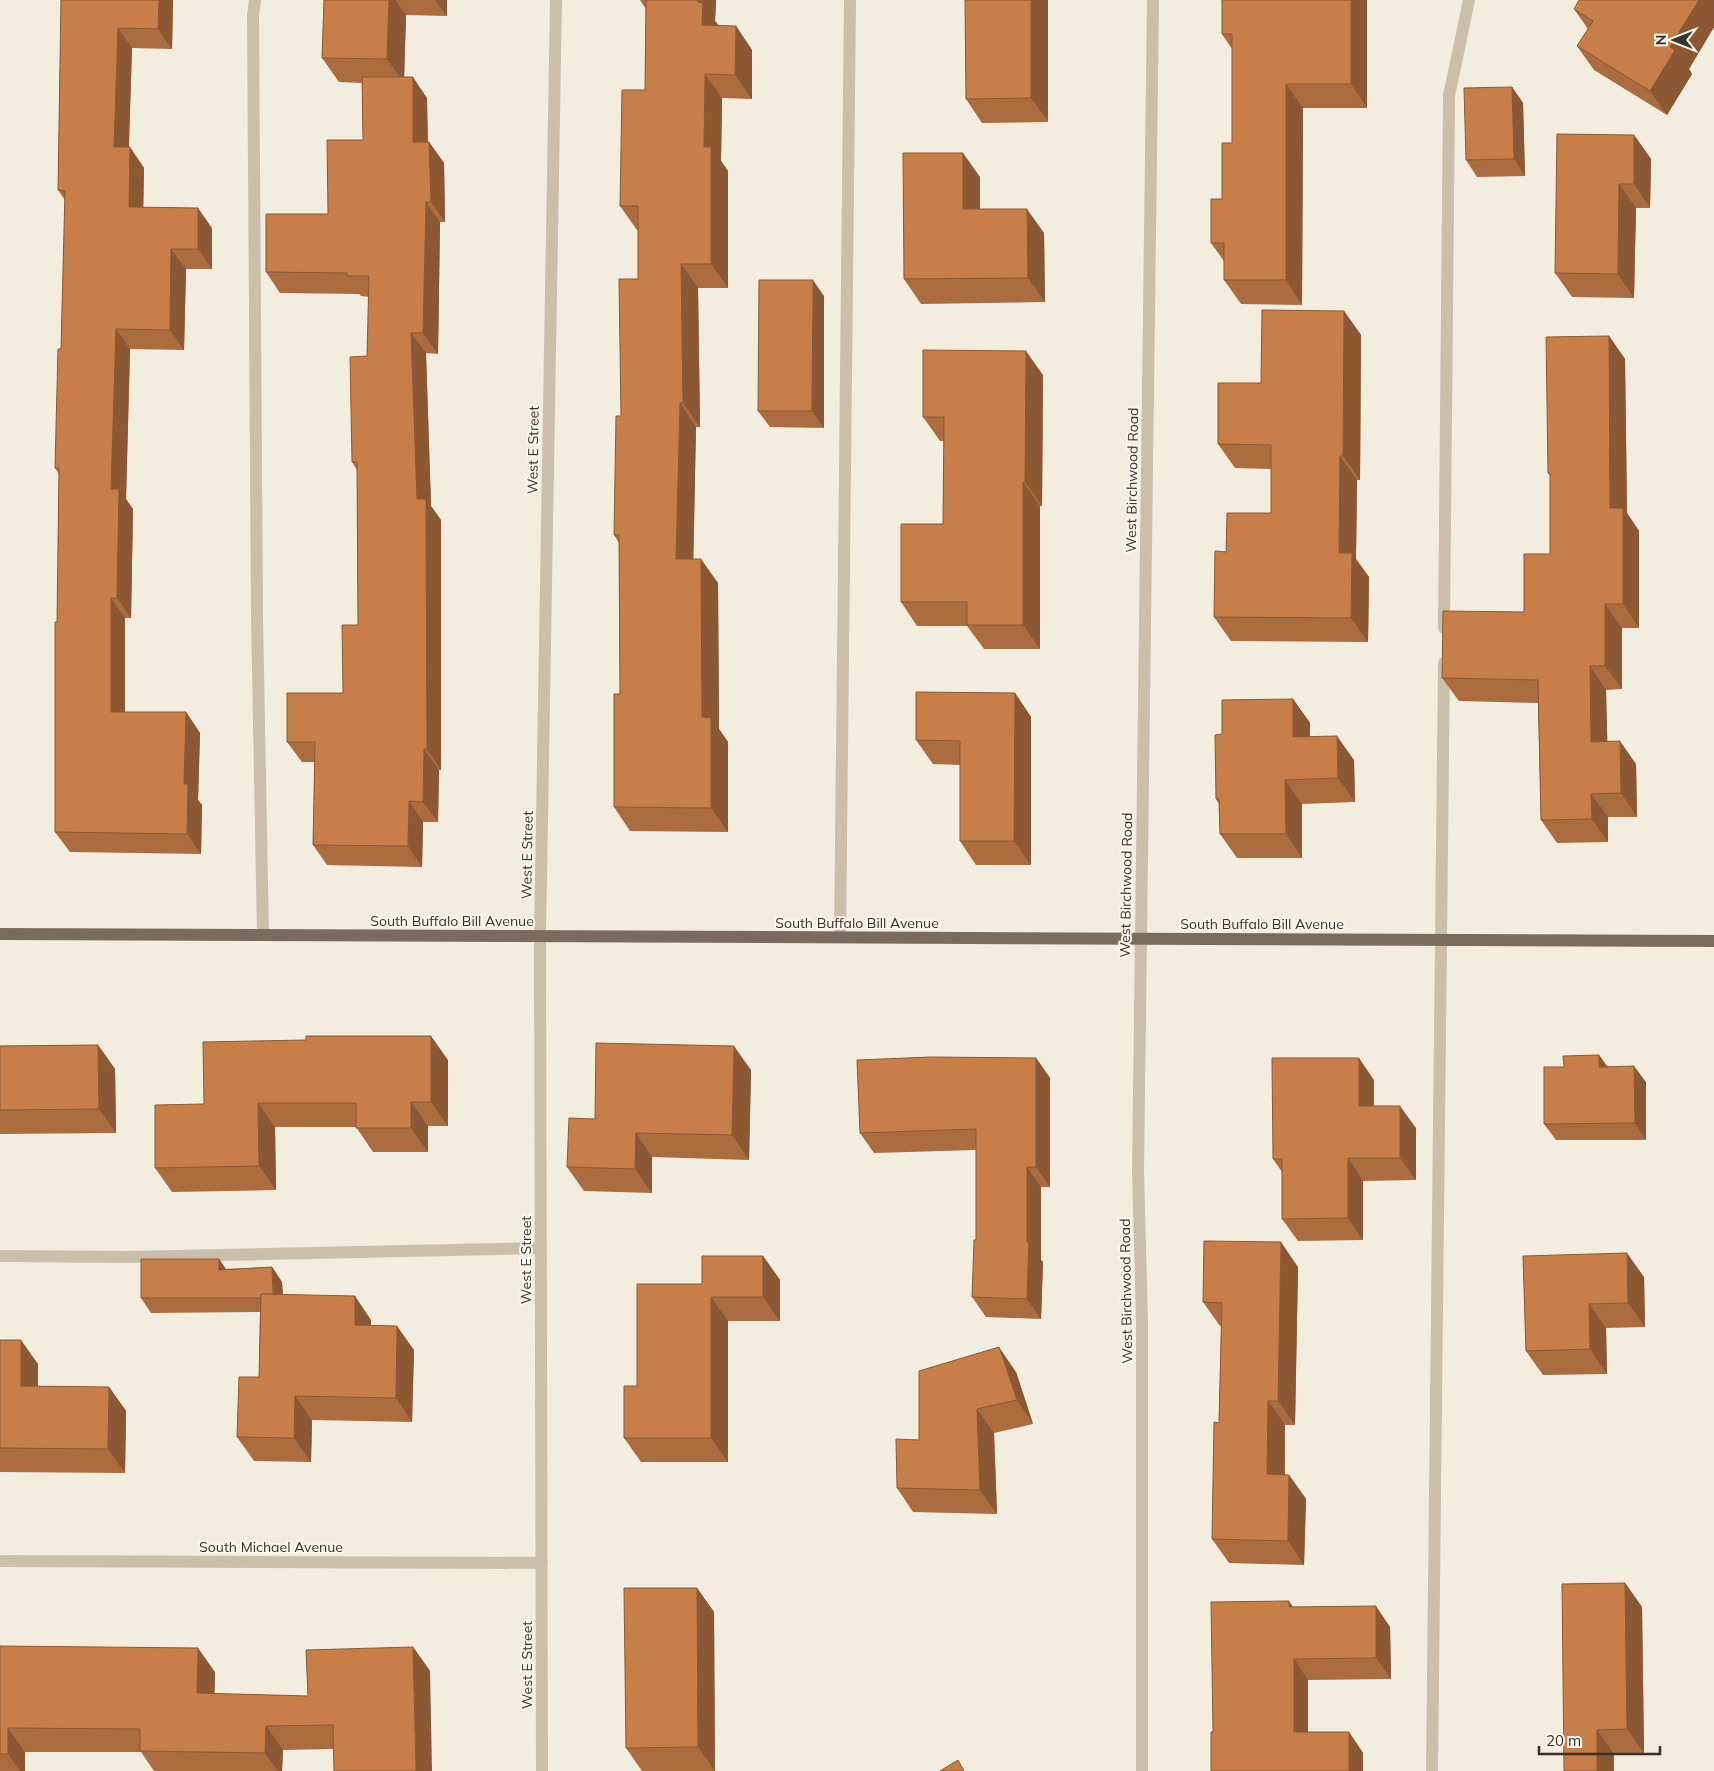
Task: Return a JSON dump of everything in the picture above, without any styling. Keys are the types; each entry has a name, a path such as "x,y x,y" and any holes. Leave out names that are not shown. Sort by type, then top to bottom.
{"main road":[{"name":"South Buffalo Bill Avenue","path":"0,934 1714,941"}],"street":[{"path":"255,0 253,16 257,617 264,935"},
{"name":"West E Street","path":"542,1771 540,936 556,0"},
{"path":"840,937 850,0"},
{"name":"West Birchwood Road","path":"1142,1771 1142,1320 1138,1171 1152,0"},
{"path":"1432,1771 1442,940 1449,96 1469,0"},
{"path":"0,1256 128,1257 541,1248"},
{"name":"South Michael Avenue","path":"0,1561 542,1563"}],"building":[{"path":"61,0 159,0 158,29 118,28 114,147 130,147 129,207 198,208 198,249 171,249 170,330 116,329 111,489 119,489 117,598 111,598 111,712 186,712 184,784 188,784 187,834 55,832 55,622 57,622 59,468 55,468 58,349 61,349 65,191 58,190"},
{"path":"324,0 389,0 387,59 322,58"},
{"path":"646,0 698,0 698,2 703,3 702,25 736,26 735,75 705,74 704,147 711,147 711,264 681,264 683,403 680,403 676,559 701,559 702,717 711,718 711,808 614,807 614,694 620,694 619,535 614,535 616,416 621,416 619,279 638,279 638,206 620,206 622,90 645,90"},
{"path":"965,0 1031,0 1031,98 966,99"},
{"path":"1222,0 1351,0 1351,84 1286,84 1286,280 1224,280 1224,243 1211,243 1211,199 1222,199 1222,143 1232,143 1232,34 1222,34"},
{"path":"1579,0 1699,0 1670,47 1675,50 1650,91 1577,46 1593,21 1574,9"},
{"path":"362,77 413,77 413,142 429,142 431,202 426,202 423,333 411,333 417,499 426,499 427,749 424,749 423,802 409,801 408,846 313,845 315,742 287,742 287,693 343,693 342,625 358,625 357,462 352,462 350,357 367,356 369,276 347,276 347,273 266,272 266,214 328,214 327,140 363,140"},
{"path":"1512,87 1514,159 1466,160 1464,88"},
{"path":"1557,134 1634,135 1634,184 1619,184 1618,274 1555,273"},
{"path":"903,153 963,153 963,209 1027,209 1028,278 904,279"},
{"path":"759,280 813,280 812,411 758,411"},
{"path":"1262,310 1344,311 1343,456 1340,456 1339,553 1352,553 1351,618 1214,617 1215,551 1226,552 1227,513 1271,513 1271,445 1218,444 1218,383 1261,383"},
{"path":"1609,336 1610,508 1623,508 1623,604 1605,604 1605,666 1590,666 1591,742 1620,741 1621,793 1591,794 1592,819 1541,820 1538,680 1442,678 1443,611 1524,612 1524,554 1550,554 1546,337"},
{"path":"923,350 1026,351 1025,482 1023,482 1023,625 967,625 967,602 901,602 901,524 943,524 944,417 923,417"},
{"path":"916,692 1015,693 1014,841 960,841 960,741 916,740"},
{"path":"1293,699 1293,737 1337,736 1338,778 1285,780 1286,834 1220,834 1219,799 1216,799 1215,735 1222,734 1222,700"},
{"path":"306,1036 431,1036 431,1102 411,1102 411,1128 356,1128 356,1103 258,1103 259,1166 155,1168 155,1105 204,1104 203,1042 306,1040"},
{"path":"596,1043 734,1046 732,1135 636,1133 635,1169 567,1167 569,1118 595,1119"},
{"path":"98,1045 99,1109 0,1110 0,1046"},
{"path":"1599,1055 1599,1067 1634,1066 1635,1123 1544,1124 1544,1067 1564,1067 1563,1056"},
{"path":"931,1057 1036,1058 1036,1167 1027,1167 1027,1242 1029,1242 1027,1299 972,1297 974,1240 976,1240 976,1129 860,1133 857,1060"},
{"path":"1272,1058 1359,1058 1359,1106 1400,1106 1400,1158 1348,1158 1348,1218 1282,1219 1282,1159 1273,1159"},
{"path":"1204,1241 1281,1242 1278,1401 1268,1401 1267,1474 1289,1475 1288,1541 1212,1539 1214,1422 1219,1423 1222,1303 1203,1302"},
{"path":"1627,1253 1628,1303 1589,1304 1590,1349 1526,1351 1523,1256"},
{"path":"702,1256 763,1256 763,1297 711,1297 711,1438 624,1438 624,1386 637,1386 637,1284 702,1284"},
{"path":"141,1259 219,1259 219,1270 272,1267 273,1294 261,1294 261,1298 141,1298"},
{"path":"261,1294 355,1296 355,1325 397,1326 396,1398 295,1396 294,1438 237,1437 239,1377 259,1377"},
{"path":"0,1340 21,1340 21,1386 109,1387 108,1449 0,1448"},
{"path":"999,1347 1017,1400 977,1409 980,1490 897,1488 896,1439 919,1440 919,1371"},
{"path":"1625,1583 1627,1729 1597,1730 1597,1771 1564,1771 1562,1584"},
{"path":"624,1588 697,1588 698,1747 626,1748"},
{"path":"1289,1601 1289,1607 1376,1606 1376,1658 1294,1659 1294,1732 1349,1732 1349,1771 1211,1771 1211,1732 1213,1732 1211,1602"},
{"path":"0,1646 198,1648 197,1693 308,1696 306,1650 413,1647 416,1771 334,1771 333,1725 266,1726 265,1753 140,1751 140,1729 8,1728 8,1754 0,1754"},
{"path":"958,1760 964,1771 940,1771"}]}
